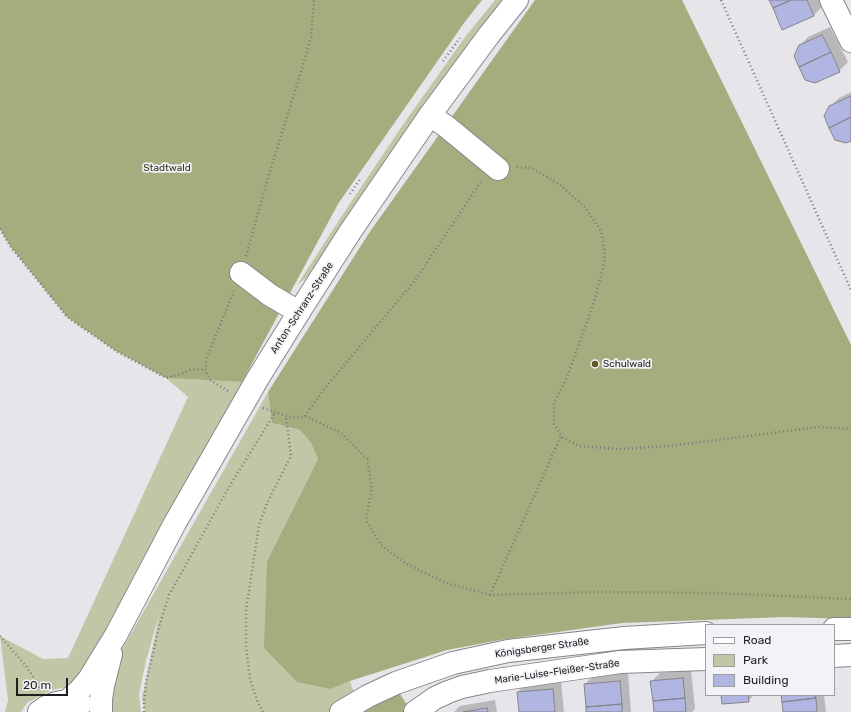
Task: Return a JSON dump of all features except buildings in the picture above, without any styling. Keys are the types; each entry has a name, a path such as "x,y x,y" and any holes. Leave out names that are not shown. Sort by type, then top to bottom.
{"main road":[{"name":"Anton-Schranz-Straße","path":"51,706 79,691 89,679 116,635 175,523 258,378 299,312 350,232 430,116 489,35 517,0"},
{"path":"831,0 851,41"},
{"path":"430,116 447,127 498,169"},
{"path":"241,272 270,295 299,312"},
{"path":"835,629 851,629"},
{"name":"Königsberger Straße","path":"342,712 389,686 417,675 453,663 508,651 624,638 705,633"},
{"name":"Anton-Schranz-Straße","path":"101,712 101,699 116,635"},
{"path":"835,656 851,655"},
{"name":"Marie-Luise-Fleißer-Straße","path":"415,712 435,698 448,692 462,687 490,681 620,662 705,659"},
{"path":"51,706 77,702 96,712"}],"path":[{"path":"232,393 210,380 205,369 207,357 241,272 266,181 302,72 311,37 314,0"},
{"path":"720,0 851,290"},
{"path":"305,416 325,388 416,278 481,181 498,169 510,166 532,168 560,185 585,207 601,231 605,255 596,299 567,377 554,403 554,424 563,438 579,446 618,449 670,446 818,426 851,429"},
{"path":"0,229 10,246 66,317 116,351 166,378 190,370 205,369"},
{"path":"257,405 286,416 295,418 305,416 342,433 367,459 372,488 366,520 381,545 405,562 446,583 490,595 600,592 715,593 851,599"},
{"path":"144,712 146,683 159,627 169,595 229,487 275,413"},
{"path":"263,712 258,703 250,679 246,647 246,611 258,525 267,503 291,456 286,416"},
{"path":"490,595 561,435"},
{"path":"0,636 30,671 51,706"}],"green space":[{"name":"Stadtwald","path":"0,0 482,0 464,23 338,204 242,382 166,378 116,351 67,317 10,246 0,229"},
{"path":"495,0 502,0 408,128 306,278 297,285 402,126 465,37"},
{"path":"535,0 682,0 851,345 851,619 785,617 622,623 500,640 447,650 350,681 331,689 297,682 264,648 267,561 318,459 311,443 300,430 272,423 268,392 369,233"},
{"path":"166,378 242,382 167,515 90,666 73,686 51,690 27,703 21,712 5,712 8,700 0,636 43,659 68,658 188,397"},
{"path":"268,392 272,423 300,430 311,443 318,459 267,561 331,689 350,681 355,696 328,712 145,712 142,698 160,612 146,661 139,694 141,712 111,712 109,684 116,660"},
{"path":"400,694 409,708 407,712 362,712"}],"place":[{"name":"Schulwald","path":"595,364"}]}
